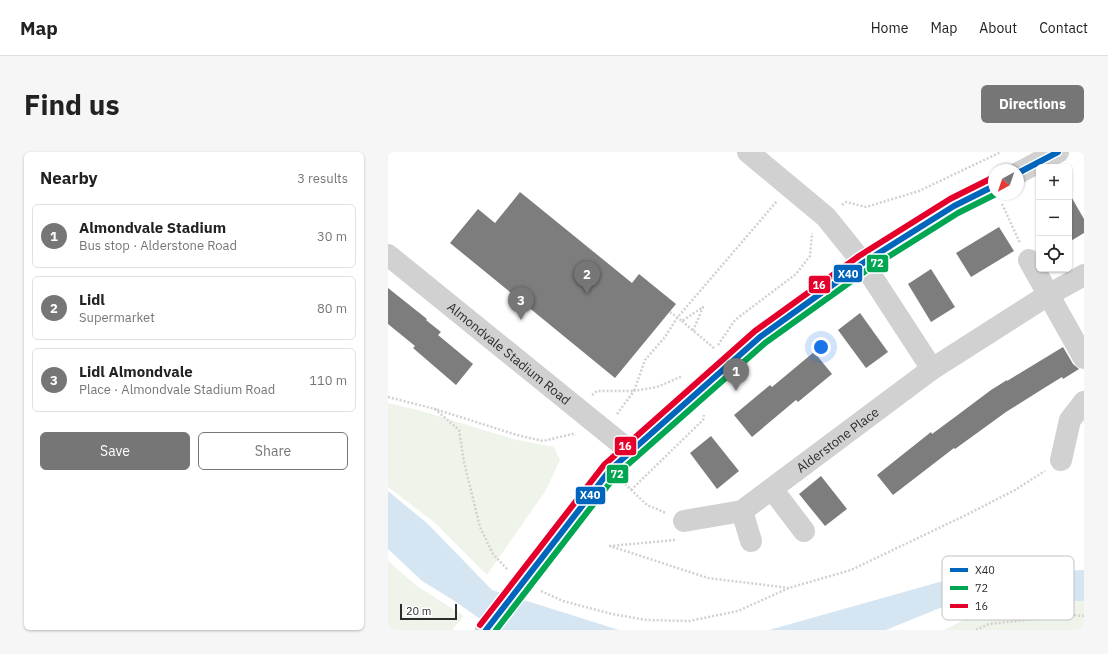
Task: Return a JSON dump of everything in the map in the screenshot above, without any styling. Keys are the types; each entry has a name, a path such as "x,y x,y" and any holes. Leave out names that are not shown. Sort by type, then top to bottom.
{"street":[{"path":"748,152 826,217 862,264 932,369"},
{"path":"1024,170 1058,152"},
{"path":"486,630 610,470 760,337 862,264 954,206 988,196"},
{"name":"Almondvale Stadium Road","path":"388,256 630,451"},
{"path":"1029,260 1084,358"},
{"name":"Alderstone Place","path":"682,530 742,511 932,369 1048,295 1084,275"},
{"path":"1061,460 1070,420 1084,402"},
{"path":"772,489 804,531"},
{"path":"742,511 751,541"}],"path":[{"path":"710,354 735,320 796,274 810,256 812,234 826,217 846,202 866,207 919,191 1001,152"},
{"path":"388,397 435,409 517,435 543,441 572,434 589,438 618,414 634,391 645,360 665,337 676,318 790,186"},
{"path":"1000,200 1029,260"},
{"path":"682,321 703,307 693,331"},
{"path":"670,312 715,349"},
{"path":"574,405 597,392 634,391 657,387 684,375"},
{"path":"630,490 703,420 708,383"},
{"path":"435,409 458,430 464,462 480,527 493,554 509,571"},
{"path":"536,589 563,601 612,614 646,620 689,621 738,611 789,588 850,570 952,522 1015,490 1061,460"},
{"path":"610,470 647,505 682,530"},
{"path":"682,530 610,546 708,578 789,588"},
{"path":"1074,615 1084,616"},
{"path":"976,630 989,624 1026,620"}],"shaded area":[{"path":"388,403 418,410 513,439 554,447 560,460 546,490 487,575 434,522 388,487"},
{"path":"388,561 417,586 464,616 452,630 388,630"},
{"path":"1084,598 1084,630 944,630 964,620 1074,620 1074,599"}],"water":[{"path":"388,491 428,524 492,590 619,630 496,630 453,600 422,581 388,549"},
{"path":"1074,570 1084,570 1084,601 1074,601"},
{"path":"942,581 942,608 886,630 769,630"}],"building":[{"path":"520,192 632,283 639,274 676,304 615,378 450,243 478,209 495,223"},
{"path":"1072,198 1084,219 1084,233 1072,240"},
{"path":"999,227 1014,251 971,277 956,253"},
{"path":"931,269 955,307 931,322 908,284"},
{"path":"388,288 427,319 426,320 441,332 438,335 473,364 456,385 413,348 415,346 388,324"},
{"path":"860,313 888,352 866,368 838,330"},
{"path":"1063,347 1073,364 1079,369 1063,379 1062,377 1006,412 955,449 954,448 893,495 877,475 931,432 932,434 991,390"},
{"path":"814,352 832,374 798,402 796,400 752,437 734,415 770,385 772,387"},
{"path":"711,436 739,471 717,489 690,453"},
{"path":"821,476 847,509 825,526 799,494"}],"transit line":[{"name":"X40","path":"1024,170 1058,152"},
{"name":"16","path":"480,625 604,465 755,331 859,256 950,199 988,180"},
{"name":"X40","path":"486,630 610,470 760,337 863,263 954,206 988,189"},
{"name":"72","path":"496,630 616,475 765,343 867,270 958,213 988,198"}],"place":[{"name":"Lidl","path":"587,294"},
{"name":"Lidl Almondvale","path":"521,320"},
{"name":"Almondvale Stadium","path":"736,391"}]}
